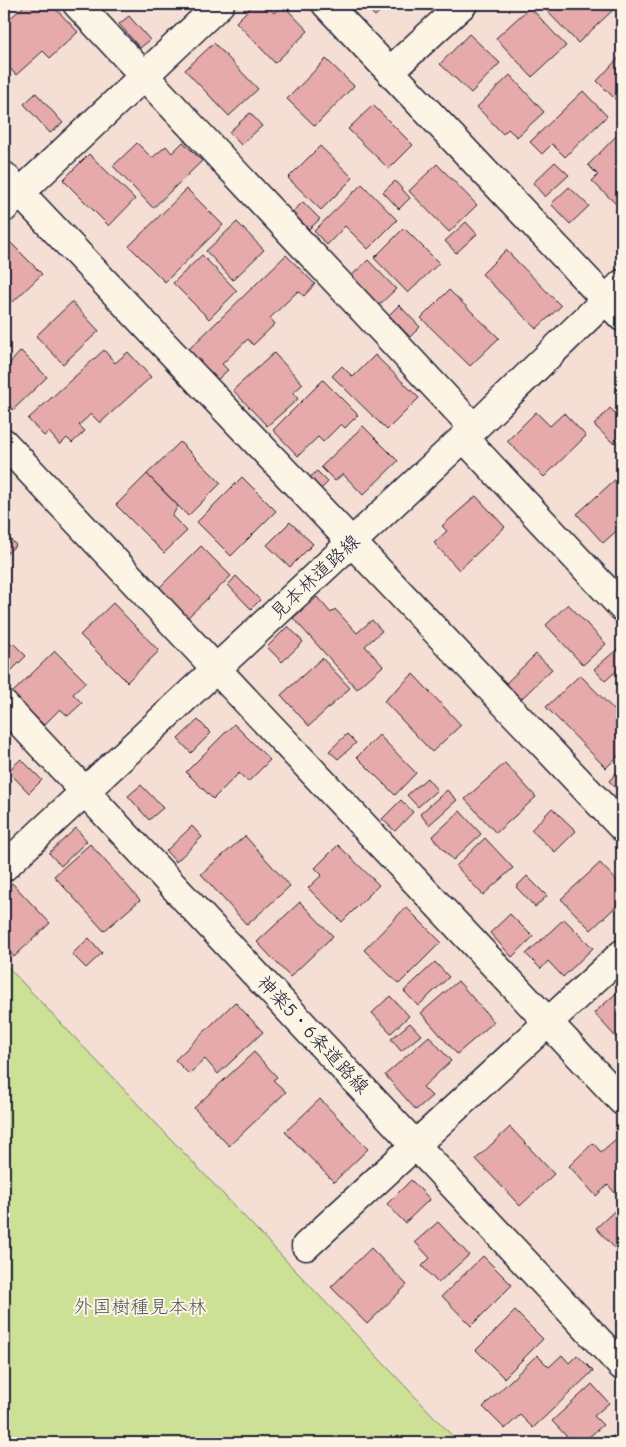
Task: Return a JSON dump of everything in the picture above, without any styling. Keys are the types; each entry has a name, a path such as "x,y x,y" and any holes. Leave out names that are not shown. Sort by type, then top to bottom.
{"street":[{"path":"77,4 144,75 469,433 622,607"},
{"path":"220,4 144,75 9,192 352,542 622,827"},
{"path":"326,4 617,300"},
{"path":"390,71 463,4"},
{"name":"見本林道路線","path":"4,867 469,433 617,300"},
{"path":"4,443 622,1101"},
{"name":"神楽5・6条道路線","path":"4,705 622,1366"},
{"path":"306,1246 414,1144 550,1023 622,954"}],"green space":[{"name":"外国樹種見本林","path":"4,963 459,1443 4,1443"}],"building":[{"path":"26,4 51,4 78,32 50,58 43,51 16,75 4,62 4,24"},
{"path":"254,4 266,4 274,13 283,5 308,31 275,63 236,22"},
{"path":"363,4 388,4 375,16"},
{"path":"391,4 401,4 396,9"},
{"path":"540,4 609,4 614,9 578,43"},
{"path":"530,7 566,46 532,77 496,38"},
{"path":"129,16 150,40 140,48 119,24"},
{"path":"469,34 500,63 471,93 440,64"},
{"path":"214,43 258,89 229,116 185,70"},
{"path":"622,54 622,106 597,81"},
{"path":"326,59 354,86 315,126 287,99"},
{"path":"510,75 544,112 517,137 508,129 503,134 477,107"},
{"path":"583,91 607,116 565,157 552,144 542,154 530,142"},
{"path":"36,93 63,123 50,133 24,104"},
{"path":"373,105 413,145 389,169 348,129"},
{"path":"250,113 262,126 241,145 229,132"},
{"path":"622,130 622,197 616,204 592,181 598,175 588,165"},
{"path":"183,142 202,161 153,208 113,166 137,143 152,158 166,146 172,153"},
{"path":"320,146 353,178 321,210 288,178"},
{"path":"89,154 135,199 109,226 63,180"},
{"path":"555,162 569,175 545,197 533,183"},
{"path":"437,164 477,205 449,232 409,191"},
{"path":"395,181 410,198 399,209 383,192"},
{"path":"362,184 397,220 368,249 345,226 327,245 314,231"},
{"path":"569,187 589,206 570,224 551,204"},
{"path":"187,189 223,225 165,282 129,246"},
{"path":"303,202 320,219 309,229 292,212"},
{"path":"237,222 264,250 233,280 206,251"},
{"path":"466,222 477,234 456,253 445,241"},
{"path":"404,228 439,263 408,293 374,258"},
{"path":"4,236 42,274 13,302 4,294"},
{"path":"506,250 561,306 536,329 482,274"},
{"path":"202,255 237,291 209,319 173,283"},
{"path":"286,255 315,284 304,296 298,291 270,318 275,324 253,345 248,339 222,364 228,370 217,380 188,350"},
{"path":"368,260 396,289 379,305 351,276"},
{"path":"449,290 499,338 470,366 421,318"},
{"path":"72,302 99,331 63,364 36,336"},
{"path":"399,305 420,327 410,337 389,315"},
{"path":"104,350 115,363 128,352 151,377 100,423 91,414 79,425 85,431 72,443 67,438 60,445 49,432 44,436 28,419"},
{"path":"21,351 47,377 13,410 4,400 4,369"},
{"path":"274,353 303,384 293,393 298,399 267,426 233,390"},
{"path":"375,355 419,398 387,430 332,376 342,366 353,377"},
{"path":"323,380 358,415 345,428 341,424 323,442 318,437 298,456 273,430"},
{"path":"610,408 617,415 622,410 622,444 617,439 613,443 594,425"},
{"path":"536,412 550,426 564,413 586,436 544,477 507,441"},
{"path":"363,426 398,461 363,495 343,474 335,481 321,467"},
{"path":"180,442 221,483 188,516 147,474"},
{"path":"317,471 328,482 317,493 305,482"},
{"path":"147,474 178,506 172,516 187,531 164,553 116,505"},
{"path":"242,477 276,511 231,556 197,522"},
{"path":"618,477 622,481 622,526 603,543 577,514"},
{"path":"476,496 505,527 459,570 434,543 447,531 442,526"},
{"path":"290,522 313,544 290,567 267,545"},
{"path":"4,533 16,545 4,556"},
{"path":"201,546 231,576 187,618 158,589"},
{"path":"236,576 260,600 251,609 228,585"},
{"path":"4,583 10,589 4,595"},
{"path":"317,597 331,613 335,609 357,633 372,620 382,631 365,646 383,666 357,689 293,618"},
{"path":"113,603 159,651 127,682 80,635"},
{"path":"568,604 606,644 583,665 546,625"},
{"path":"288,626 303,642 282,662 267,647"},
{"path":"13,643 26,656 4,678 4,652"},
{"path":"622,645 622,666 605,681 594,669"},
{"path":"55,651 86,682 73,694 82,703 68,716 60,709 44,725 12,693"},
{"path":"536,654 552,669 516,704 500,689"},
{"path":"322,658 350,688 309,726 281,695"},
{"path":"413,674 461,725 432,752 384,701"},
{"path":"580,675 622,718 622,752 606,768 546,707"},
{"path":"198,720 211,733 191,753 178,739"},
{"path":"234,724 270,760 248,782 239,773 213,799 186,772"},
{"path":"347,734 356,743 338,759 329,751"},
{"path":"379,735 416,773 395,795 357,757"},
{"path":"21,759 42,780 29,793 8,771"},
{"path":"505,763 536,797 496,833 465,799"},
{"path":"622,767 622,794 609,781"},
{"path":"427,778 437,790 418,807 407,795"},
{"path":"141,785 163,808 149,820 128,796"},
{"path":"447,790 457,800 429,825 420,814"},
{"path":"401,800 413,812 395,831 382,819"},
{"path":"552,808 576,831 555,852 531,830"},
{"path":"460,811 481,834 453,860 432,837"},
{"path":"192,826 202,837 176,862 166,851"},
{"path":"76,828 87,841 61,866 49,853"},
{"path":"245,836 290,886 247,925 201,874"},
{"path":"485,838 513,868 483,895 456,866"},
{"path":"90,844 140,900 104,931 54,876"},
{"path":"338,845 379,885 342,922 308,888 322,875 315,868"},
{"path":"600,863 622,886 622,901 591,930 561,899"},
{"path":"527,876 547,896 535,907 516,887"},
{"path":"12,883 50,923 14,957 4,946 4,891"},
{"path":"300,902 333,936 290,977 257,942"},
{"path":"406,907 441,942 399,984 364,950"},
{"path":"510,914 533,937 512,957 490,933"},
{"path":"564,919 593,948 563,977 548,961 541,969 526,954"},
{"path":"89,938 102,953 86,968 72,954"},
{"path":"435,962 449,977 418,1006 404,991"},
{"path":"458,981 494,1022 457,1054 421,1013"},
{"path":"622,988 622,1044 594,1013"},
{"path":"390,996 409,1016 391,1033 372,1013"},
{"path":"235,1002 263,1032 218,1074 205,1059 189,1074 175,1060"},
{"path":"410,1023 421,1035 401,1051 391,1039"},
{"path":"429,1036 451,1061 423,1087 432,1096 416,1110 385,1075"},
{"path":"254,1052 277,1077 273,1080 286,1092 229,1146 194,1108"},
{"path":"320,1099 368,1149 334,1182 285,1132"},
{"path":"510,1127 554,1174 520,1206 476,1159"},
{"path":"616,1139 622,1146 622,1187 615,1193 608,1185 596,1196 569,1166 593,1143 601,1152"},
{"path":"411,1180 430,1199 405,1223 387,1204"},
{"path":"622,1204 622,1256 596,1228"},
{"path":"438,1222 469,1255 438,1283 422,1266 430,1258 415,1242"},
{"path":"371,1248 407,1285 367,1324 331,1287"},
{"path":"483,1256 512,1285 471,1326 442,1296"},
{"path":"515,1311 543,1339 504,1378 476,1350"},
{"path":"537,1355 549,1367 562,1355 569,1363 577,1355 593,1371 533,1428 520,1415 505,1429 483,1407"},
{"path":"592,1384 609,1403 594,1416 603,1425 582,1443 578,1443 572,1436 569,1439 552,1421"},
{"path":"622,1428 622,1443 606,1443"}]}
